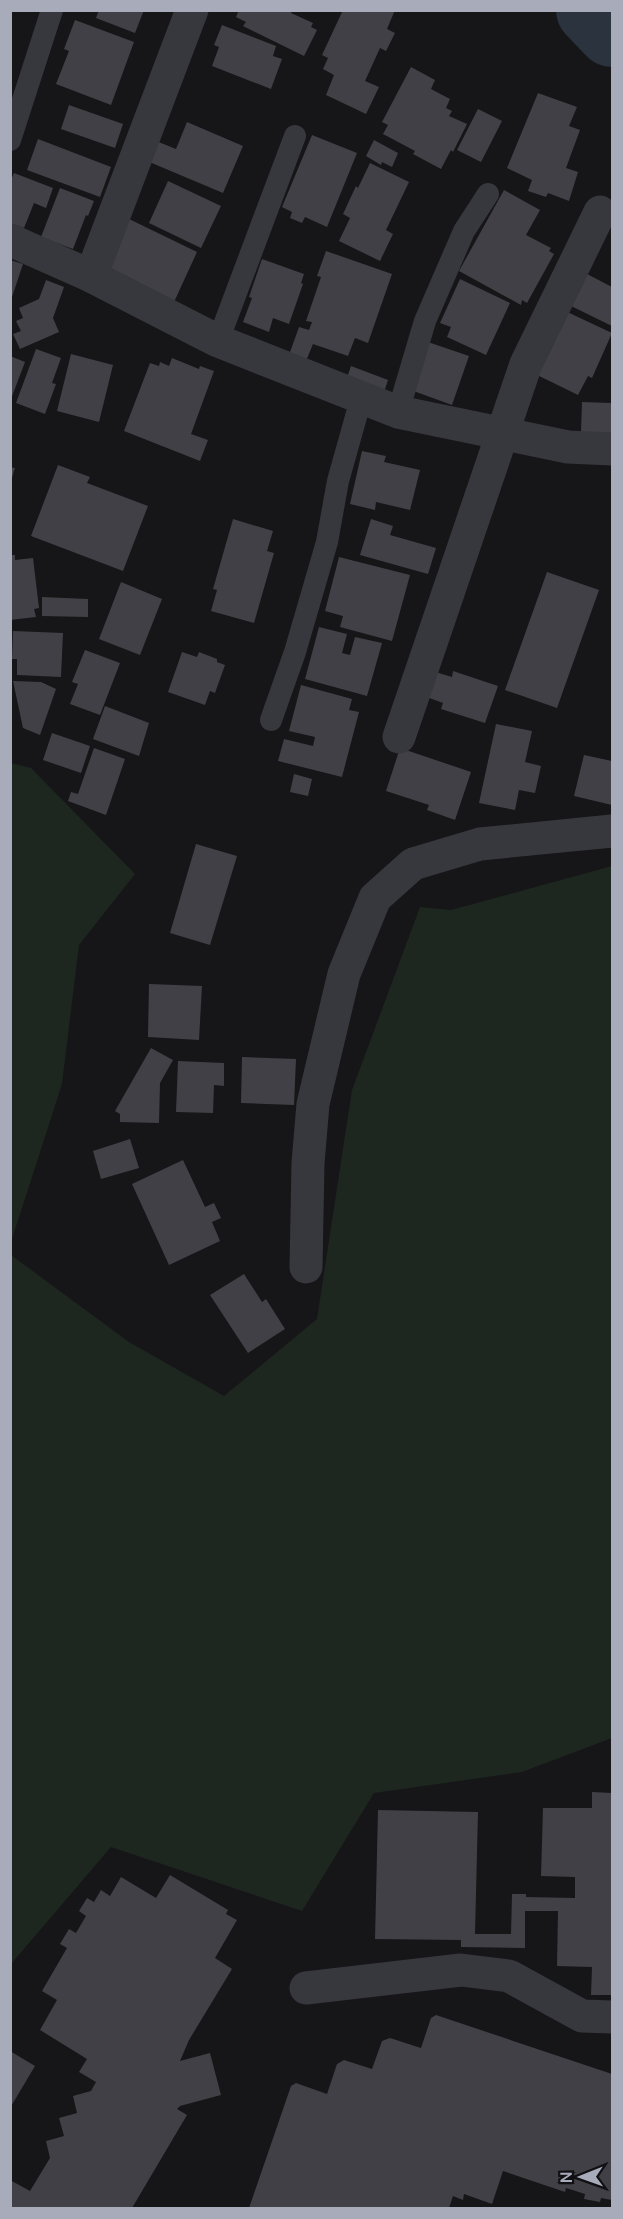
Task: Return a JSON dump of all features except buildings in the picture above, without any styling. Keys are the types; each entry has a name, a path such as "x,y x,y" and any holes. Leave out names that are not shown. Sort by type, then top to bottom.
{"street":[{"path":"91,276 192,10"},
{"path":"399,737 526,364 600,212"},
{"path":"10,240 91,276 218,341 398,412 568,447 612,449"},
{"path":"306,1267 308,1163 313,1104 344,974 375,898 413,864 480,844 612,831"},
{"path":"306,1988 461,1971 509,1976 582,2016 612,2017"}],"lane":[{"path":"10,140 52,10"},
{"path":"218,341 296,136"},
{"path":"398,412 425,321 464,231 488,194"},
{"path":"271,720 295,652 327,542 338,481 361,399"}],"shaded area":[{"path":"11,763 31,768 135,874 79,945 62,1084 11,1242"},
{"path":"612,866 612,1738 522,1772 374,1793 302,1911 111,1847 11,1964 11,1255 129,1342 224,1396 317,1319 352,1090 420,907 451,910"}],"waterway":[{"path":"591,10 612,32"}]}
